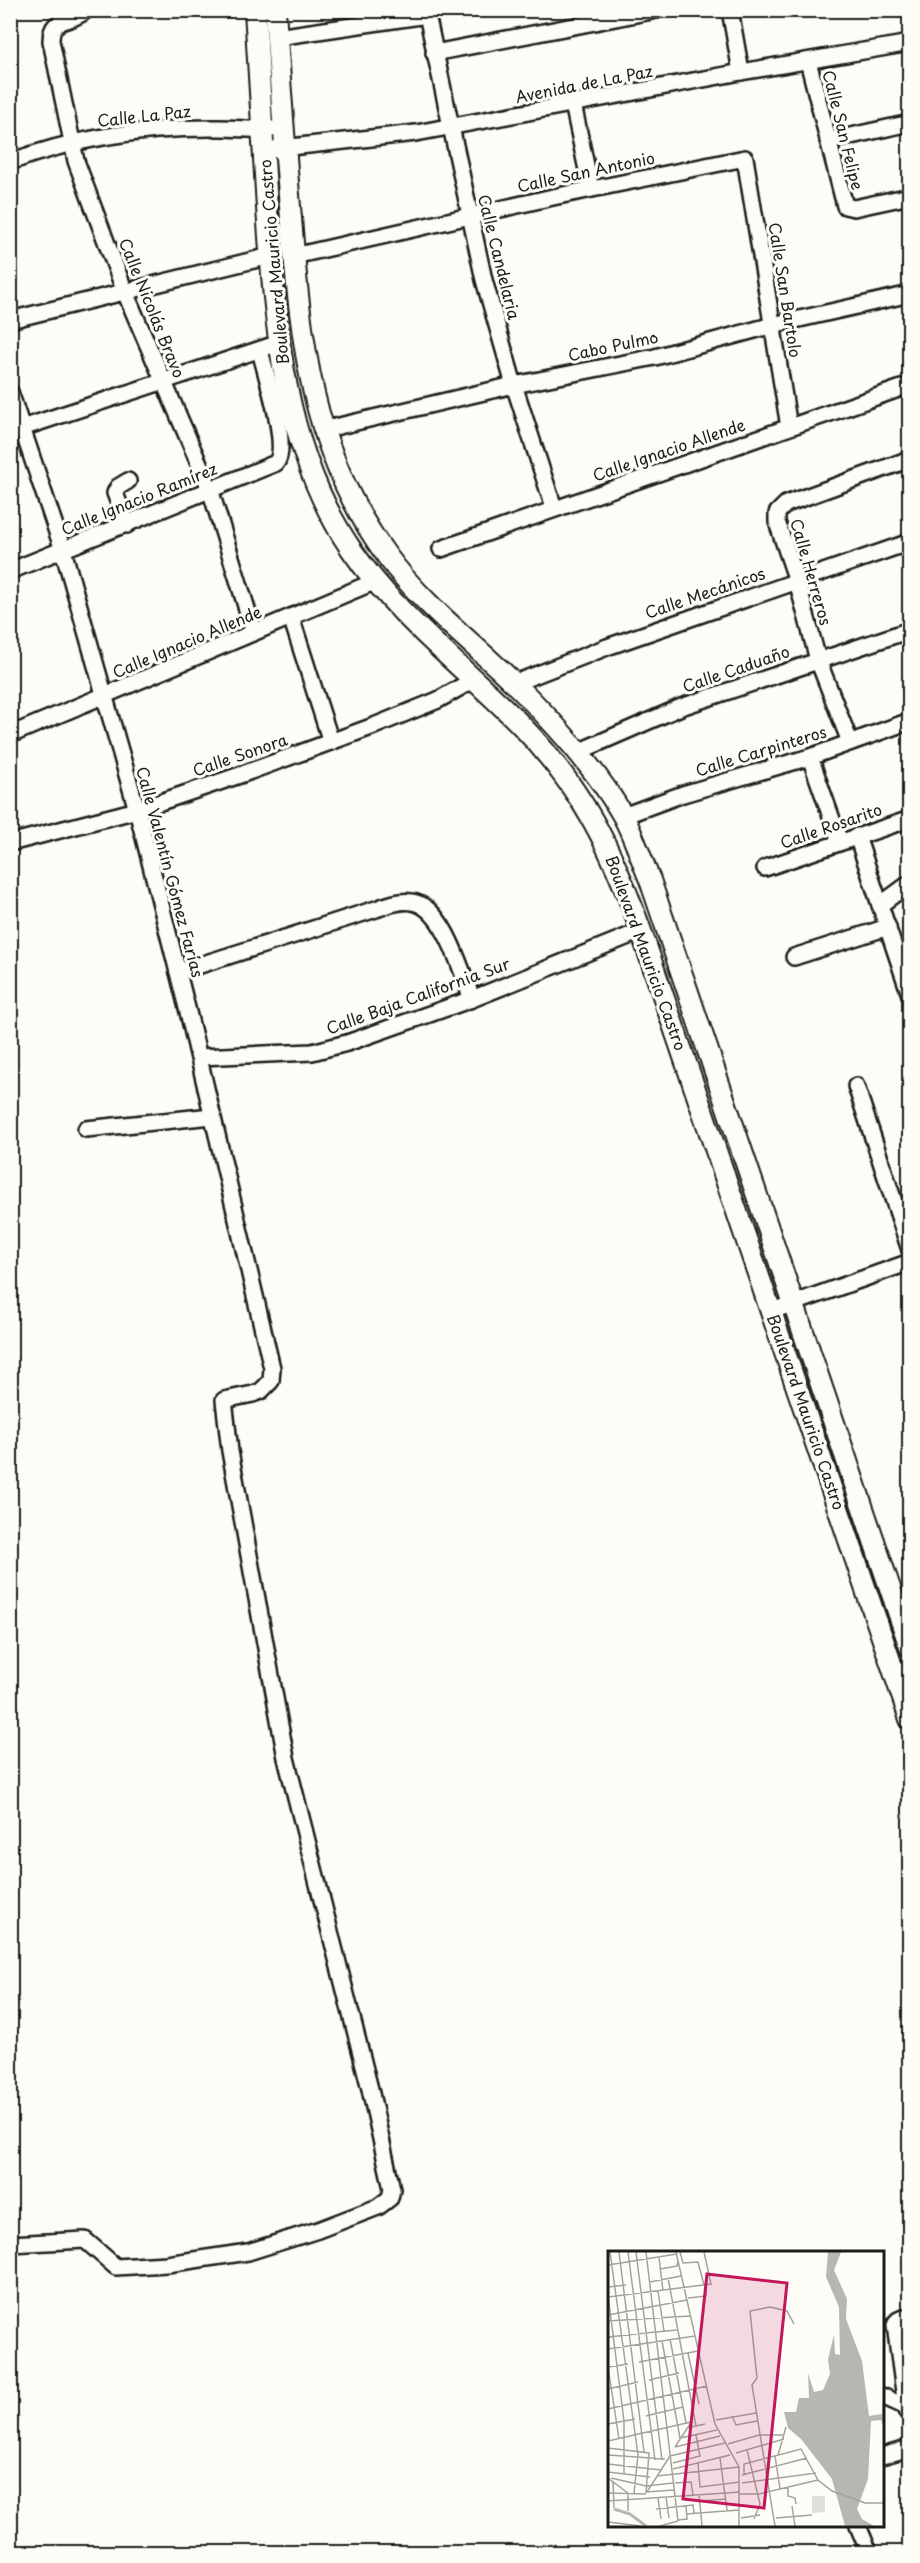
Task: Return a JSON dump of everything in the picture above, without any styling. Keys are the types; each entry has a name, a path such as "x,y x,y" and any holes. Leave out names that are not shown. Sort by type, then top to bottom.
{"main road":[{"name":"Boulevard Mauricio Castro","path":"255,10 270,256 269,347 289,399 315,480 330,513 351,549 376,581 426,636 521,726 561,771 602,834 623,880 772,1311 909,1719"},
{"name":"Boulevard Mauricio Castro","path":"275,10 294,256 305,350 322,430 340,475 365,523 388,557 426,600 514,683 578,752 623,816 650,880 909,1647"},
{"path":"655,973 677,985 692,1006"}],"street":[{"name":"Calle Nicolás Bravo","path":"86,10 79,16 56,24 51,29 51,42 76,161 124,292 210,489 254,632"},
{"path":"434,53 657,10"},
{"path":"730,10 741,72"},
{"path":"277,37 426,13"},
{"name":"Calle Candelaria","path":"426,13 484,280 514,385 554,508"},
{"name":"Avenida de La Paz","path":"264,150 363,140 451,127 909,43"},
{"name":"Calle San Felipe","path":"808,61 844,206 854,208 909,196"},
{"path":"573,105 591,189"},
{"path":"828,141 909,123"},
{"name":"Calle La Paz","path":"10,162 72,142 136,133 219,128 284,129"},
{"name":"Calle San Antonio","path":"294,256 591,189 745,158"},
{"name":"Calle San Bartolo","path":"745,158 789,427"},
{"path":"10,320 270,256"},
{"name":"Cabo Pulmo","path":"322,430 514,385 655,357 773,325 909,294"},
{"path":"17,430 161,380 269,347"},
{"name":"Calle Ignacio Ramírez","path":"10,571 276,463 280,458 281,439 269,347"},
{"name":"Calle Ignacio Allende","path":"441,549 909,385"},
{"name":"Calle Valentín Gómez Farías","path":"10,392 17,430 63,550 103,698 137,810 199,1056 272,1368 272,1381 261,1391 224,1400 230,1452 286,1758 370,2089 392,2189 390,2198 378,2207 318,2230 248,2252 167,2264 116,2267 85,2240 10,2244"},
{"name":"Calle Herreros","path":"850,742 818,660 797,581 777,522 778,509 786,504 909,459"},
{"path":"127,525 114,493 118,487 128,481"},
{"name":"Calle Mecánicos","path":"514,683 607,646 909,542"},
{"name":"Calle Ignacio Allende","path":"10,735 103,698 376,581"},
{"path":"291,617 331,741"},
{"name":"Calle Caduaño","path":"578,752 681,707 909,630"},
{"name":"Calle Sonora","path":"10,843 137,810 438,700 473,680"},
{"name":"Calle Carpinteros","path":"623,816 683,794 810,757 909,721"},
{"path":"810,757 840,842"},
{"name":"Calle Rosarito","path":"765,868 909,819"},
{"path":"856,836 909,995"},
{"path":"880,905 909,883"},
{"path":"178,972 402,902 420,904 434,915 448,938 472,999"},
{"path":"794,957 888,927"},
{"name":"Calle Baja California Sur","path":"199,1056 296,1053 328,1048 472,999 640,931"},
{"path":"856,1086 909,1250"},
{"path":"86,1129 212,1116"},
{"path":"772,1311 909,1262"},
{"path":"908,2412 896,2325 898,2320 909,2316"},
{"path":"884,2397 908,2412"},
{"path":"884,2455 909,2448"},
{"path":"858,2527 869,2553"}]}
